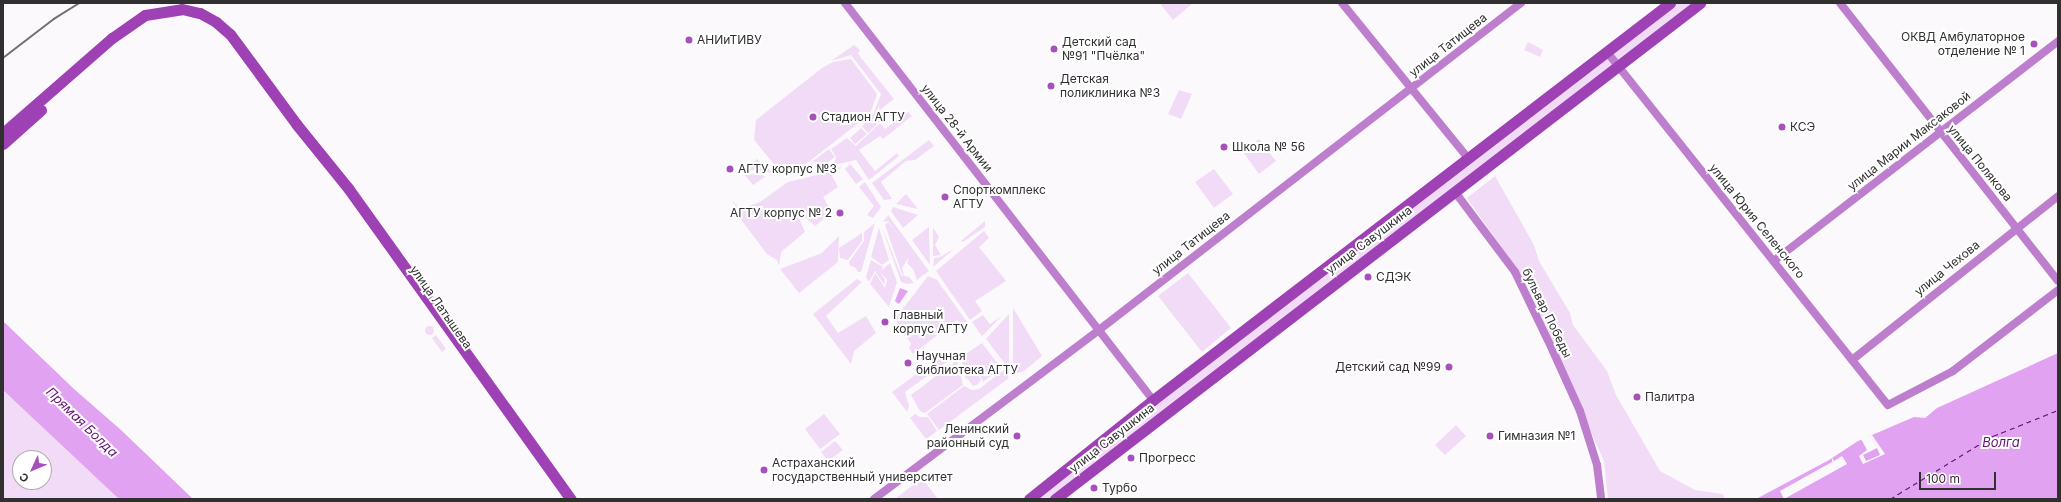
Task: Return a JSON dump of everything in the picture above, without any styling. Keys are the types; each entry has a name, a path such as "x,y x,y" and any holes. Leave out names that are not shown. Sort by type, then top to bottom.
{"highway":[{"name":"улица Савушкина","path":"1029,499 1153,400 1670,3"},
{"name":"улица Савушкина","path":"1055,499 1310,301 1455,192 1700,3"},
{"name":"улица Латышева","path":"3,133 128,25 145,15 182,9 200,13 216,22 230,34 310,141 348,188 571,499"},
{"name":"улица Латышева","path":"3,144 132,30 147,22 165,17 196,19 220,35 366,223 563,499"}],"street":[{"name":"улица 28-й Армии","path":"845,3 1153,400"},
{"path":"1342,3 1467,158"},
{"name":"улица Татищева","path":"874,499 1098,330 1521,3"},
{"name":"улица Полякова","path":"1840,3 1940,134 2017,228 2058,281"},
{"name":"улица Марии Максаковой","path":"1775,260 1940,134 2058,41"},
{"name":"улица Юрия Селенского","path":"1607,52 1727,204 1775,260 1888,405 1953,371 2058,290"},
{"name":"бульвар Победы","path":"1455,192 1515,272 1580,411 1597,465 1601,499"},
{"name":"улица Чехова","path":"1852,360 2058,196"}],"shaded area":[{"path":"1164,3 1193,3 1173,20 1161,5"},
{"path":"1670,3 1699,3 1052,499 1032,499"},
{"path":"1528,42 1543,50 1540,57 1524,50"},
{"path":"854,45 860,50 858,54 894,99 876,113 877,124 868,133 862,126 873,115 881,94 851,55 831,61"},
{"name":"Стадион АГТУ","path":"851,59 877,94 870,114 797,171 778,169 754,140 756,120 822,68 833,62"},
{"path":"1179,90 1192,94 1181,119 1168,114"},
{"path":"908,112 912,116 883,139 880,136 859,150 875,171 897,153 899,156 869,180 856,160 834,165 836,157 831,149 847,138 856,146 880,123 885,129"},
{"path":"861,128 867,134 855,144 850,138"},
{"path":"1259,139 1276,161 1259,174 1243,152"},
{"path":"929,140 934,146 915,160 906,161 881,182 892,199 884,200 872,183"},
{"path":"829,149 835,157 818,169 813,161"},
{"path":"757,159 773,173 745,169"},
{"path":"850,164 863,179 856,184 845,169"},
{"path":"842,166 832,176 838,187 823,197 832,212 815,226 802,215 799,218 805,232 781,252 779,266 777,260 767,254 733,209 733,201 740,209 760,202 788,182 829,172"},
{"path":"1214,169 1233,194 1214,208 1195,182"},
{"path":"743,173 766,176 753,185"},
{"path":"1495,176 1534,245 1539,261 1570,313 1573,325 1607,371 1616,395 1660,471 1695,490 1723,494 1725,499 1608,499 1604,461 1519,273 1467,198"},
{"path":"865,182 881,207 873,218 867,215 874,206 859,187"},
{"path":"906,194 918,209 896,204"},
{"path":"893,207 918,215 903,228 891,211"},
{"path":"888,215 929,271 917,280 913,269 907,263 909,257 902,268 904,275 902,274 885,225 888,222 899,236 888,221 883,222"},
{"path":"985,221 985,227 963,242 961,241"},
{"path":"875,223 861,272 858,272 855,267 850,266 849,262 864,241 864,232"},
{"path":"881,224 901,275 909,277 914,283 907,284 901,282"},
{"path":"929,227 930,265 912,240"},
{"path":"933,227 939,237 935,245 941,255 933,256"},
{"path":"879,228 889,260 882,265 871,257"},
{"path":"984,231 989,238 979,247 1006,281 975,301 982,311 970,320 936,271"},
{"path":"862,233 862,241 848,260 840,258 839,248"},
{"path":"839,236 838,262 799,293 780,269 822,253"},
{"path":"954,249 933,267 934,258 940,257"},
{"path":"871,260 883,267 881,271 890,263 897,282 889,307 870,284 875,273 885,288 887,280 880,272 885,280 884,285 875,271 869,282 866,277"},
{"path":"1188,273 1231,328 1202,352 1158,296"},
{"path":"928,276 937,280 967,322 962,326 957,320 913,354 909,348 911,344 895,319"},
{"path":"857,279 862,282 826,316 838,333 866,316 876,333 854,351 851,364 813,314"},
{"path":"1013,308 1042,356 1024,371 1013,374"},
{"path":"1009,314 1009,369 986,339"},
{"path":"983,315 990,324 1002,316 982,336 972,322"},
{"path":"427,326 431,326 433,330 431,334 427,334 425,332 425,328"},
{"path":"436,335 446,349 442,352 432,338"},
{"path":"982,343 1001,368 983,382 979,373 972,372 978,374 981,380 977,385 973,386 967,378 966,380 961,357"},
{"path":"948,351 955,356 905,392 909,406 907,412 892,392"},
{"path":"957,360 963,385 925,413 920,411 911,395"},
{"path":"1004,370 1009,378 939,430 927,414 964,386 972,390 979,389"},
{"path":"3,390 85,465 119,499 3,499"},
{"path":"824,414 840,434 820,449 805,429"},
{"path":"915,414 920,417 928,417 937,431 926,439 910,418"},
{"path":"1456,425 1466,436 1445,455 1435,445"},
{"path":"835,441 843,450 828,461 821,452"},
{"path":"922,478 938,499 895,499"}],"water":[{"path":"900,288 908,291 899,304 895,301"},
{"name":"Прямая Болда","path":"3,321 193,499 119,499 3,390"},
{"name":"Волга","path":"2058,353 2058,499 1756,499 1829,460 1858,441 1914,417 1925,418 1937,408"}],"pier":[{"path":"1872,435 1885,454 1863,464 1859,456 1867,450 1861,439","holes":["1877,448 1880,455 1866,461 1863,455"]},
{"path":"1842,456 1847,464 1784,499 1780,491 1832,462 1832,458 1834,461"}],"ferry route":[{"path":"1890,499 1993,436 2058,410"}],"railway":[{"path":"3,58 54,19 80,3"}],"place":[{"name":"АНИиТИВУ","path":"689,40"},
{"name":"ОКВД Амбулаторное отделение № 1","path":"2034,44"},
{"name":"Детский сад №91 \"Пчёлка\"","path":"1054,49"},
{"name":"Детская поликлиника №3","path":"1051,86"},
{"name":"Стадион АГТУ","path":"813,117"},
{"name":"КСЭ","path":"1782,127"},
{"name":"Школа № 56","path":"1224,147"},
{"name":"АГТУ корпус №3","path":"730,169"},
{"name":"Спорткомплекс АГТУ","path":"945,197"},
{"name":"АГТУ корпус № 2","path":"840,213"},
{"name":"СДЭК","path":"1368,277"},
{"name":"Главный корпус АГТУ","path":"885,322"},
{"name":"Научная библиотека АГТУ","path":"908,363"},
{"name":"Детский сад №99","path":"1449,367"},
{"name":"Палитра","path":"1637,397"},
{"name":"Ленинский районный суд","path":"1017,436"},
{"name":"Гимназия №1","path":"1490,436"},
{"name":"Прогресс","path":"1131,458"},
{"name":"Астраханский государственный университет","path":"764,470"},
{"name":"Турбо","path":"1094,488"}]}
